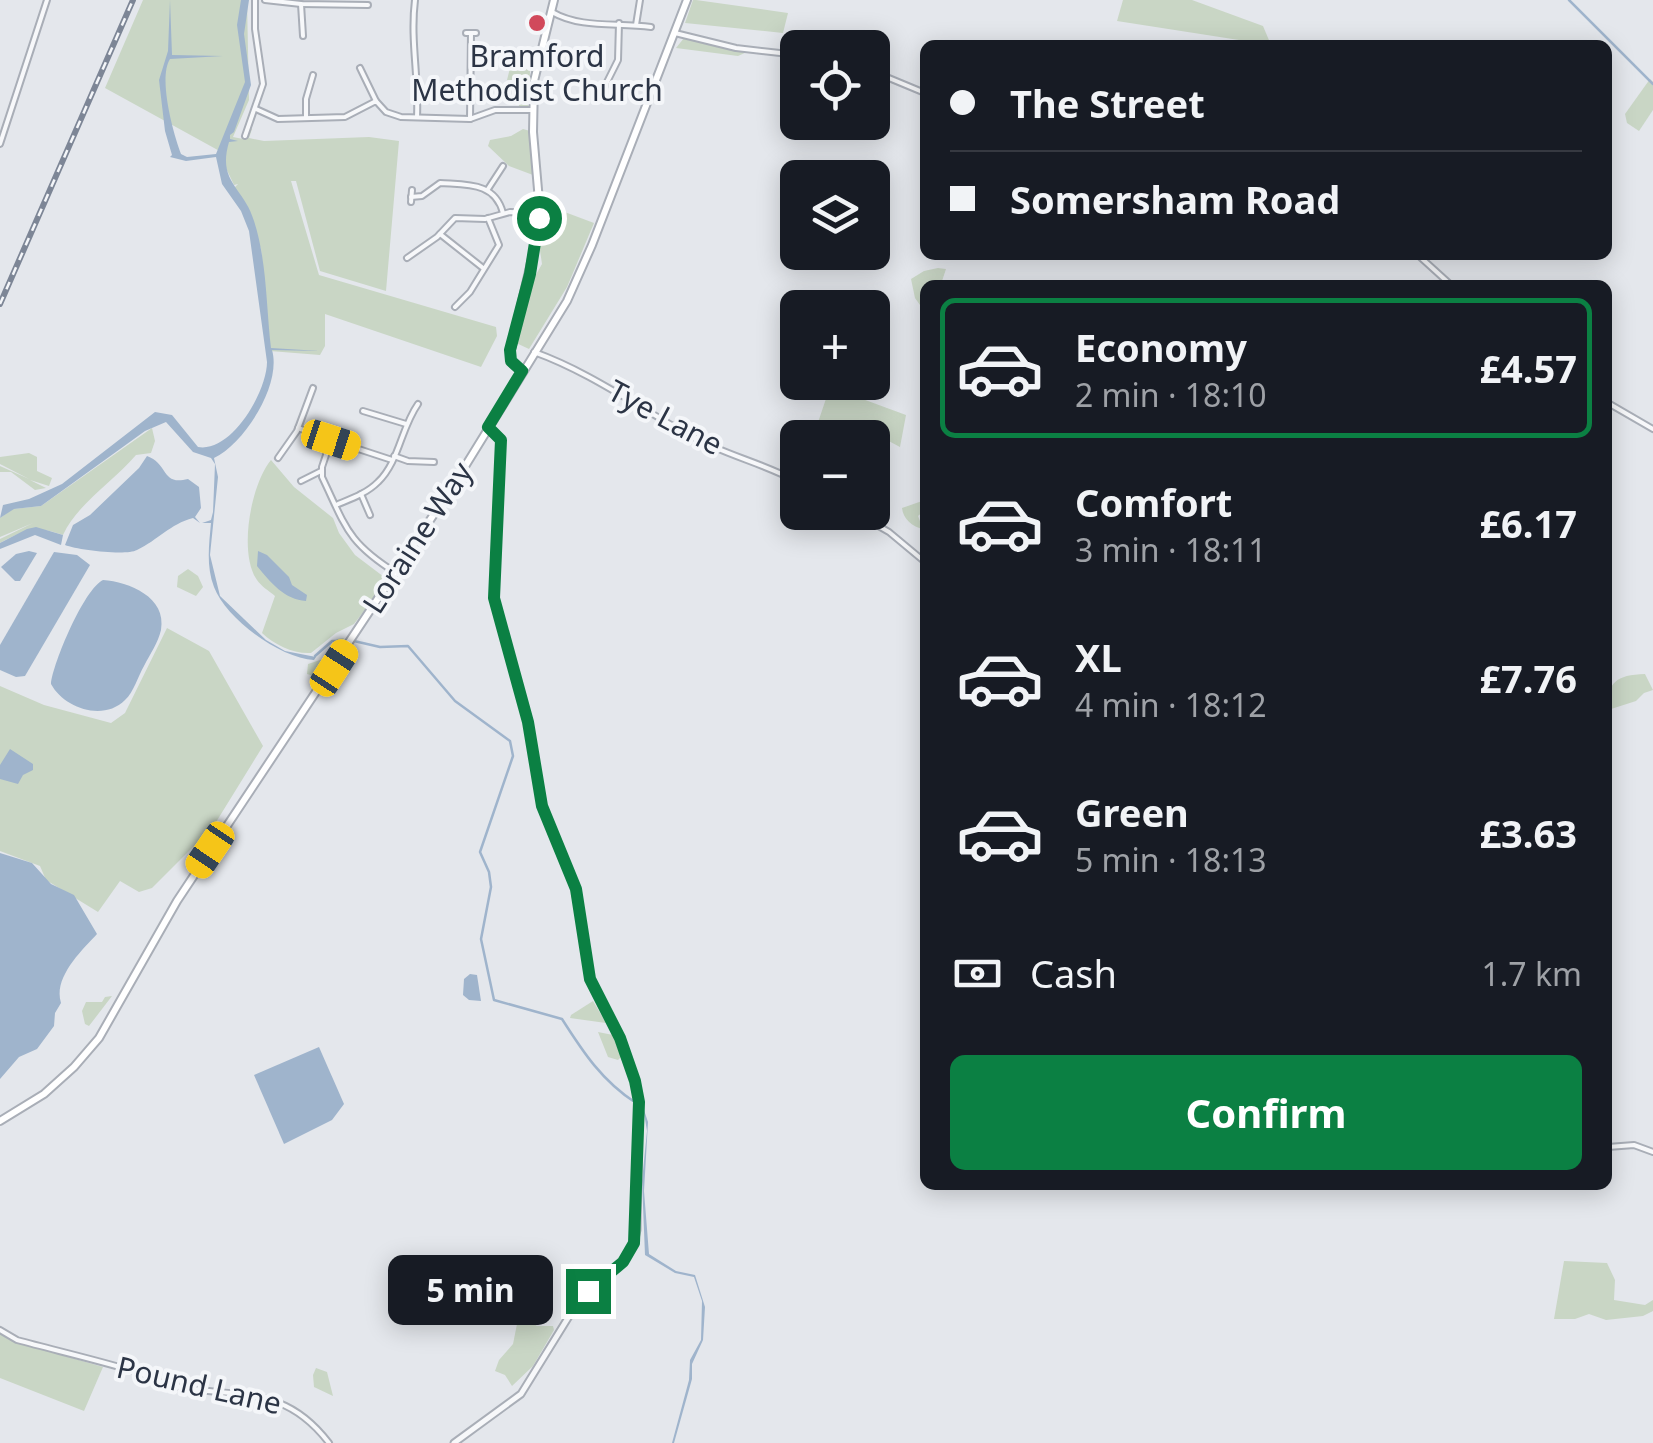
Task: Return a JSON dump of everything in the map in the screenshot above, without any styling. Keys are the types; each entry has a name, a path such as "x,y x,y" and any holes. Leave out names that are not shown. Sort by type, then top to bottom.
{"main road":[{"path":"522,371 511,361 510,350 530,274 539,214 533,110 535,70 554,0"},
{"name":"Loraine Way","path":"0,1121 44,1094 74,1068 99,1038 176,900 396,573 567,301 687,0"}],"street":[{"path":"0,144 48,0"},
{"path":"245,136 262,84 255,0"},
{"path":"265,0 368,4"},
{"path":"414,0 417,117"},
{"path":"636,25 640,0"},
{"path":"301,4 303,36"},
{"path":"552,12 572,22 651,28"},
{"path":"603,90 618,60 620,23"},
{"path":"470,119 471,33"},
{"path":"675,33 736,48 780,53"},
{"path":"360,68 376,101 390,114 470,119 495,110 533,110"},
{"path":"306,118 306,99 313,75"},
{"path":"890,78 920,91"},
{"path":"256,109 275,118 349,116 376,101"},
{"path":"488,189 503,166"},
{"path":"412,190 411,199 440,183 488,189 498,198 503,213"},
{"path":"407,258 455,218 539,214"},
{"path":"455,307 470,292 499,244 488,218"},
{"path":"440,234 483,268"},
{"path":"1424,260 1446,280"},
{"name":"Tye Lane","path":"534,352 588,377 695,439 780,472"},
{"path":"278,458 289,446 314,388"},
{"path":"336,505 378,482 418,404"},
{"path":"1612,406 1653,429"},
{"path":"364,411 406,424"},
{"path":"454,1443 522,1394 576,1305 597,1281 623,1262 634,1243 636,1230 639,1102 625,1049 590,979 576,889 542,806 528,722 494,598 501,440 488,427"},
{"path":"298,428 393,458 434,462"},
{"path":"332,438 321,471 336,505 356,544 396,573"},
{"path":"289,446 295,450"},
{"path":"301,481 321,471"},
{"path":"361,494 370,514"},
{"path":"886,530 920,558"},
{"path":"1612,1146 1626,1144 1653,1152"},
{"name":"Pound Lane","path":"0,1330 17,1340 132,1370 165,1384 283,1403 309,1418 329,1443"}],"green space":[{"path":"143,0 247,0 249,100 233,137 243,139 248,127 252,129 249,138 264,141 369,137 399,141 386,291 320,271 296,181 291,181 319,275 496,327 497,336 481,367 325,314 325,346 320,355 270,351 261,249 247,211 233,189 238,184 234,185 225,166 225,154 105,88"},
{"path":"693,0 788,13 780,33 685,23"},
{"path":"1123,0 1192,0 1263,26 1269,40 1239,40 1117,21"},
{"path":"684,38 747,52 738,56 676,48"},
{"path":"531,47 518,57 522,63 529,58 527,54 536,50 528,106 519,106 518,86 514,80 507,80 512,60"},
{"path":"1650,79 1653,110 1639,131 1627,123 1625,114"},
{"path":"523,129 530,131 533,175 509,166 488,146 490,140"},
{"path":"562,211 594,223 567,287 529,349 514,342 529,287 542,264 539,244 543,226 554,230"},
{"path":"946,269 942,280 920,280 920,305 911,279 924,271"},
{"path":"826,400 865,400 906,415 900,447 890,442 890,420 819,420"},
{"path":"152,428 155,441 151,453 136,455 86,503 63,535 30,530 0,543 0,539 33,523 0,537 0,518 13,509 41,506"},
{"path":"29,453 37,457 37,471 52,478 49,486 30,480 46,488 35,490 11,472 0,472 0,466 29,479 0,464 0,457"},
{"path":"271,460 294,487 333,518 355,555 388,580 354,624 311,653 285,648 262,633 275,596 259,582 251,568 248,536 253,501"},
{"path":"920,502 920,528 909,522 902,508"},
{"path":"188,569 198,576 203,587 196,596 177,587 178,576"},
{"path":"167,628 209,651 263,746 213,827 152,888 139,892 120,881 98,912 46,880 40,866 0,851 0,686 44,705 111,723 125,713"},
{"path":"344,638 327,670 317,677 307,674 308,664 323,659 337,639"},
{"path":"1645,674 1653,690 1612,709 1612,687 1627,676"},
{"path":"112,996 89,1026 85,1024 82,1011 86,1002 102,1002"},
{"path":"593,1001 606,1023 570,1018 571,1015"},
{"path":"598,1032 613,1035 621,1057 618,1060 608,1057"},
{"path":"1564,1261 1607,1263 1615,1280 1614,1300 1645,1305 1653,1300 1653,1311 1643,1316 1606,1320 1589,1314 1554,1319"},
{"path":"519,1314 537,1326 553,1326 554,1330 533,1366 512,1386 505,1375 495,1371 513,1344"},
{"path":"0,1333 13,1341 103,1367 84,1411 0,1378"},
{"path":"316,1368 327,1372 333,1396 314,1387"}],"water":[{"path":"170,0 172,55 223,56 170,59 166,92 181,154 187,157 216,154 245,82 237,25 241,0 249,0 244,34 251,85 230,135 230,139 238,141 229,142 226,167 250,210 258,236 271,348 320,351 272,350 272,379 258,411 238,440 214,458 218,477 210,555 220,596 266,640 285,651 316,657 314,660 286,652 256,635 220,599 210,571 209,555 211,523 202,523 211,520 213,512 215,464 211,458 193,452 166,422 145,431 41,506 14,509 0,518 3,505 29,499 62,484 155,412 172,415 198,447 211,446 235,430 261,388 267,362 249,231 241,211 222,184 216,157 186,161 170,157 159,80 168,51"},
{"path":"147,456 169,477 188,479 199,487 201,508 195,517 200,523 193,518 185,521 131,552 102,552 65,545 73,525 90,515"},
{"path":"36,527 63,535 61,545 35,535 0,549 0,543"},
{"path":"258,551 267,555 292,585 307,595 306,601 285,594 273,584 257,566"},
{"path":"54,552 77,555 90,565 25,676 16,677 0,670 0,645"},
{"path":"37,553 20,581 15,581 1,567 16,554"},
{"path":"103,580 144,593 158,609 161,630 128,697 116,707 95,711 65,700 51,684 71,627 87,597"},
{"path":"10,749 33,764 33,770 23,775 18,784 0,779 0,765"},
{"path":"0,853 32,863 51,884 74,895 97,934 65,975 54,1026 37,1049 19,1057 0,1079"},
{"path":"470,974 477,975 481,1001 463,995 464,979"},
{"path":"319,1047 344,1104 332,1120 284,1144 254,1075"},
{"path":"643,1107 648,1122 644,1191 649,1254 676,1271 695,1275 705,1307 703,1340 692,1364 692,1379 674,1443 690,1360 701,1340 702,1301 694,1277 675,1273 645,1255 642,1181 647,1131"}],"waterway":[{"path":"1569,0 1609,40"},
{"path":"1612,43 1653,84"},
{"path":"315,656 332,641 346,641"},
{"path":"354,641 380,647 408,646 455,701 510,741 513,756 480,852 491,887 481,939 494,1000 562,1019 603,1075 636,1103"}],"railway":[{"path":"0,304 133,0"}],"place":[{"name":"Bramford Methodist Church","path":"537,23"}],"route":[{"path":"539,218 538,238 510,350 511,361 522,371 488,427 501,440 494,598 528,722 542,806 576,889 590,979 629,1060 639,1102 634,1243 623,1262 588,1291"}]}
